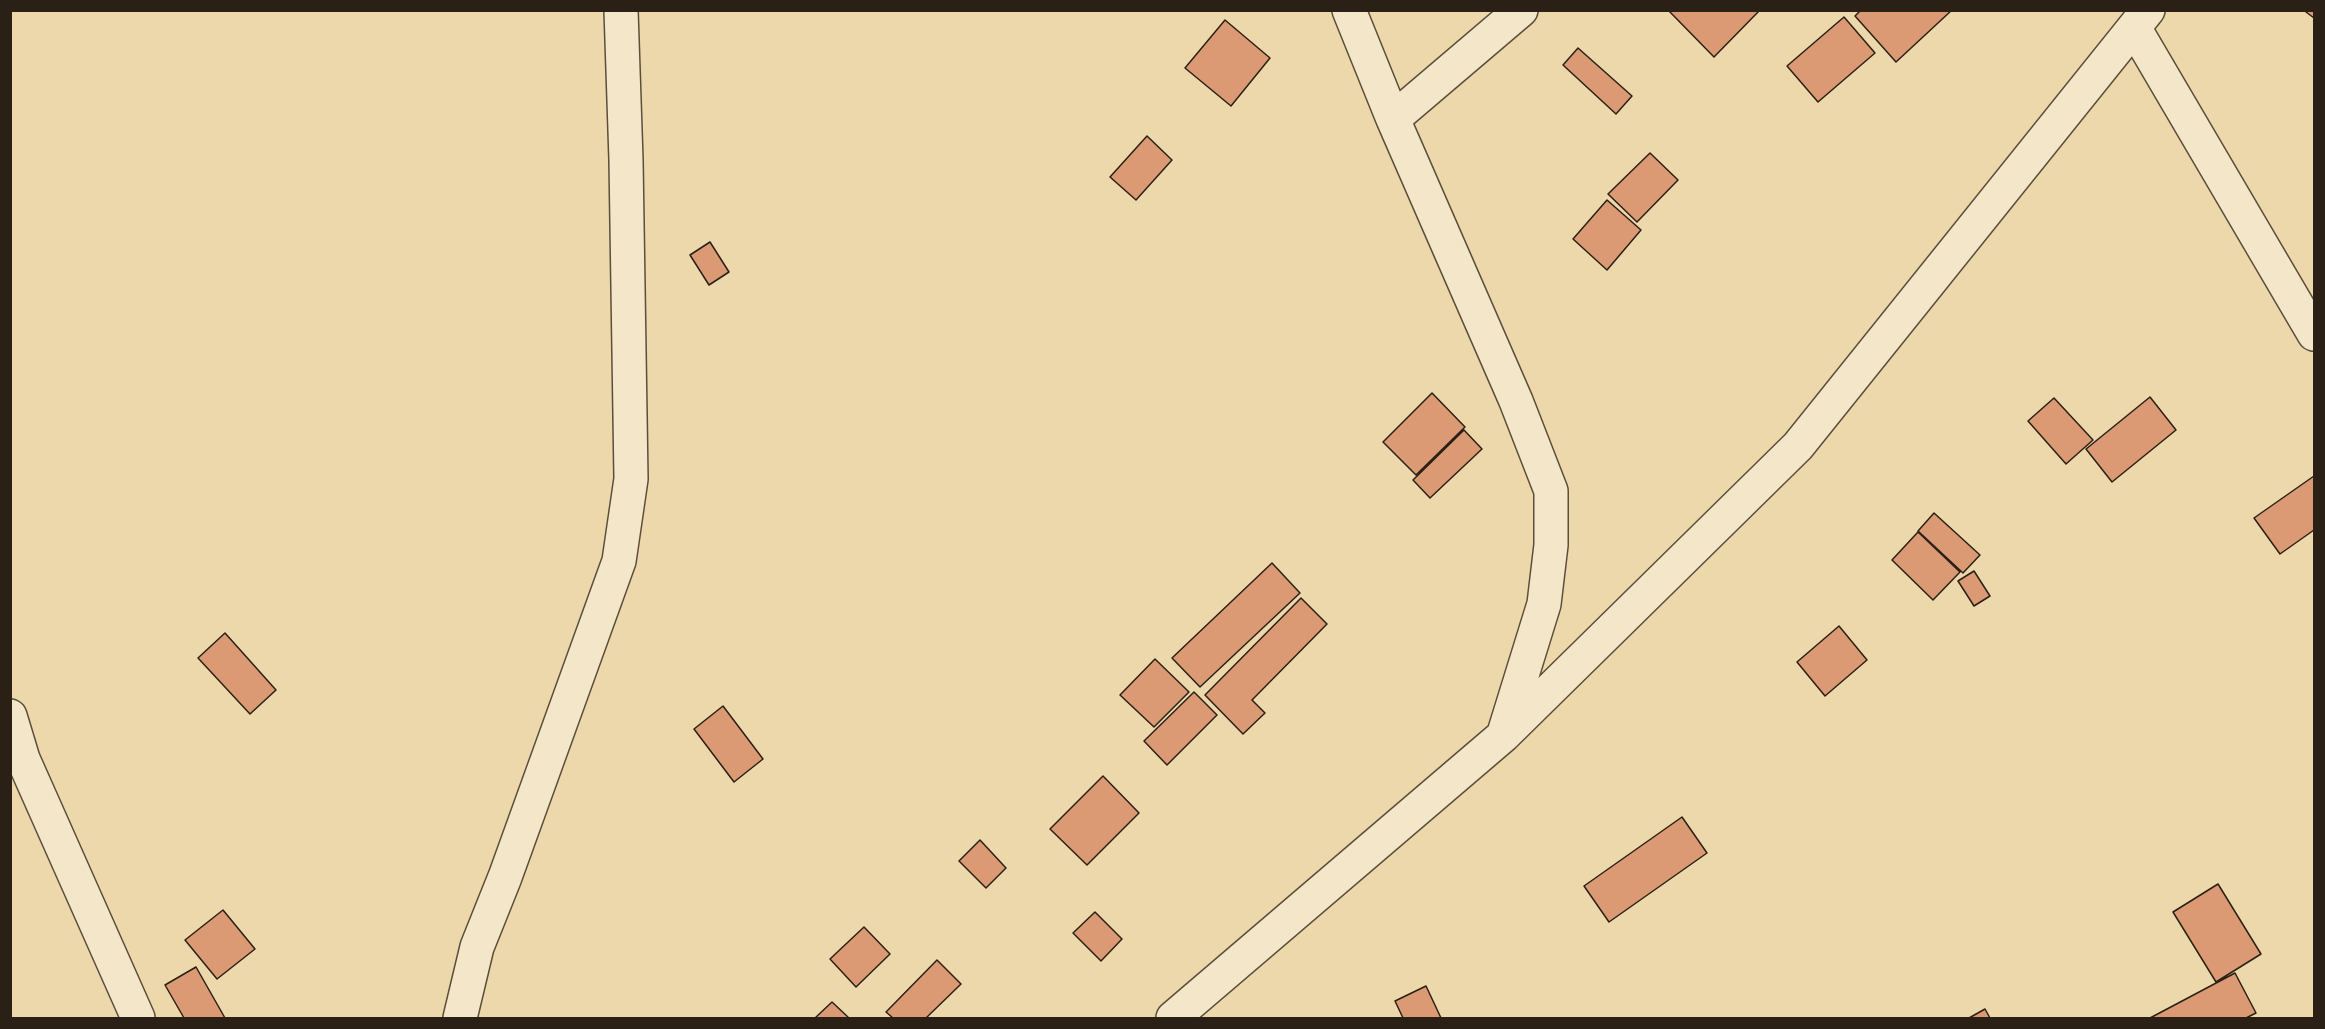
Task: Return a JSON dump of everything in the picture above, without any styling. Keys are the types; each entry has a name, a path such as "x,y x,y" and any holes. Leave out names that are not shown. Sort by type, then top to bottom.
{"street":[{"path":"460,1018 477,947 509,867 620,561 631,479 626,160 621,10"},
{"path":"1349,10 1393,120 1516,401 1551,492 1551,545 1544,604 1504,735"},
{"path":"1393,120 1521,10"},
{"path":"1173,1018 1504,735 1798,446 2141,20 2314,334"},
{"path":"10,716 23,759 138,1018"}],"building":[{"path":"1668,10 1760,10 1714,57"},
{"path":"1861,10 1952,10 1896,62 1855,16"},
{"path":"2314,10 2314,18 2306,12"},
{"path":"1844,17 1875,53 1818,102 1787,66"},
{"path":"1225,20 1270,58 1231,106 1185,68"},
{"path":"1578,48 1632,96 1616,114 1563,65"},
{"path":"1147,136 1172,160 1136,200 1110,177"},
{"path":"1650,153 1678,180 1637,222 1608,194"},
{"path":"1607,200 1641,230 1607,270 1573,239"},
{"path":"710,242 729,272 709,285 690,255"},
{"path":"1432,393 1465,427 1416,475 1383,442"},
{"path":"2150,397 2176,430 2112,482 2086,449"},
{"path":"2054,398 2093,440 2066,464 2028,421"},
{"path":"1464,430 1482,449 1430,498 1413,480"},
{"path":"2314,476 2314,530 2280,554 2254,518"},
{"path":"1934,513 1980,555 1963,573 1918,531"},
{"path":"1918,532 1960,572 1933,600 1892,560"},
{"path":"1272,563 1300,593 1200,687 1172,658"},
{"path":"1974,571 1990,596 1974,606 1958,581"},
{"path":"1301,598 1327,624 1252,700 1265,713 1243,734 1205,695"},
{"path":"1839,626 1867,660 1825,696 1797,662"},
{"path":"225,633 276,690 250,714 198,658"},
{"path":"1155,659 1189,692 1154,727 1120,695"},
{"path":"1194,692 1217,715 1167,765 1144,741"},
{"path":"723,706 763,759 734,782 694,729"},
{"path":"1103,776 1139,813 1087,865 1050,829"},
{"path":"1682,817 1707,853 1609,922 1584,886"},
{"path":"980,840 1006,868 986,888 959,861"},
{"path":"2218,884 2261,954 2216,982 2173,912"},
{"path":"223,910 255,949 217,979 185,940"},
{"path":"1095,912 1122,939 1101,961 1073,933"},
{"path":"864,927 890,954 856,987 830,959"},
{"path":"937,960 961,984 926,1018 893,1018 886,1012"},
{"path":"196,967 225,1018 184,1018 165,985"},
{"path":"2235,973 2256,1013 2246,1018 2150,1018"},
{"path":"1426,986 1441,1018 1403,1018 1395,1001"},
{"path":"832,1002 849,1018 815,1018"},
{"path":"1985,1009 1990,1018 1969,1018"}]}
